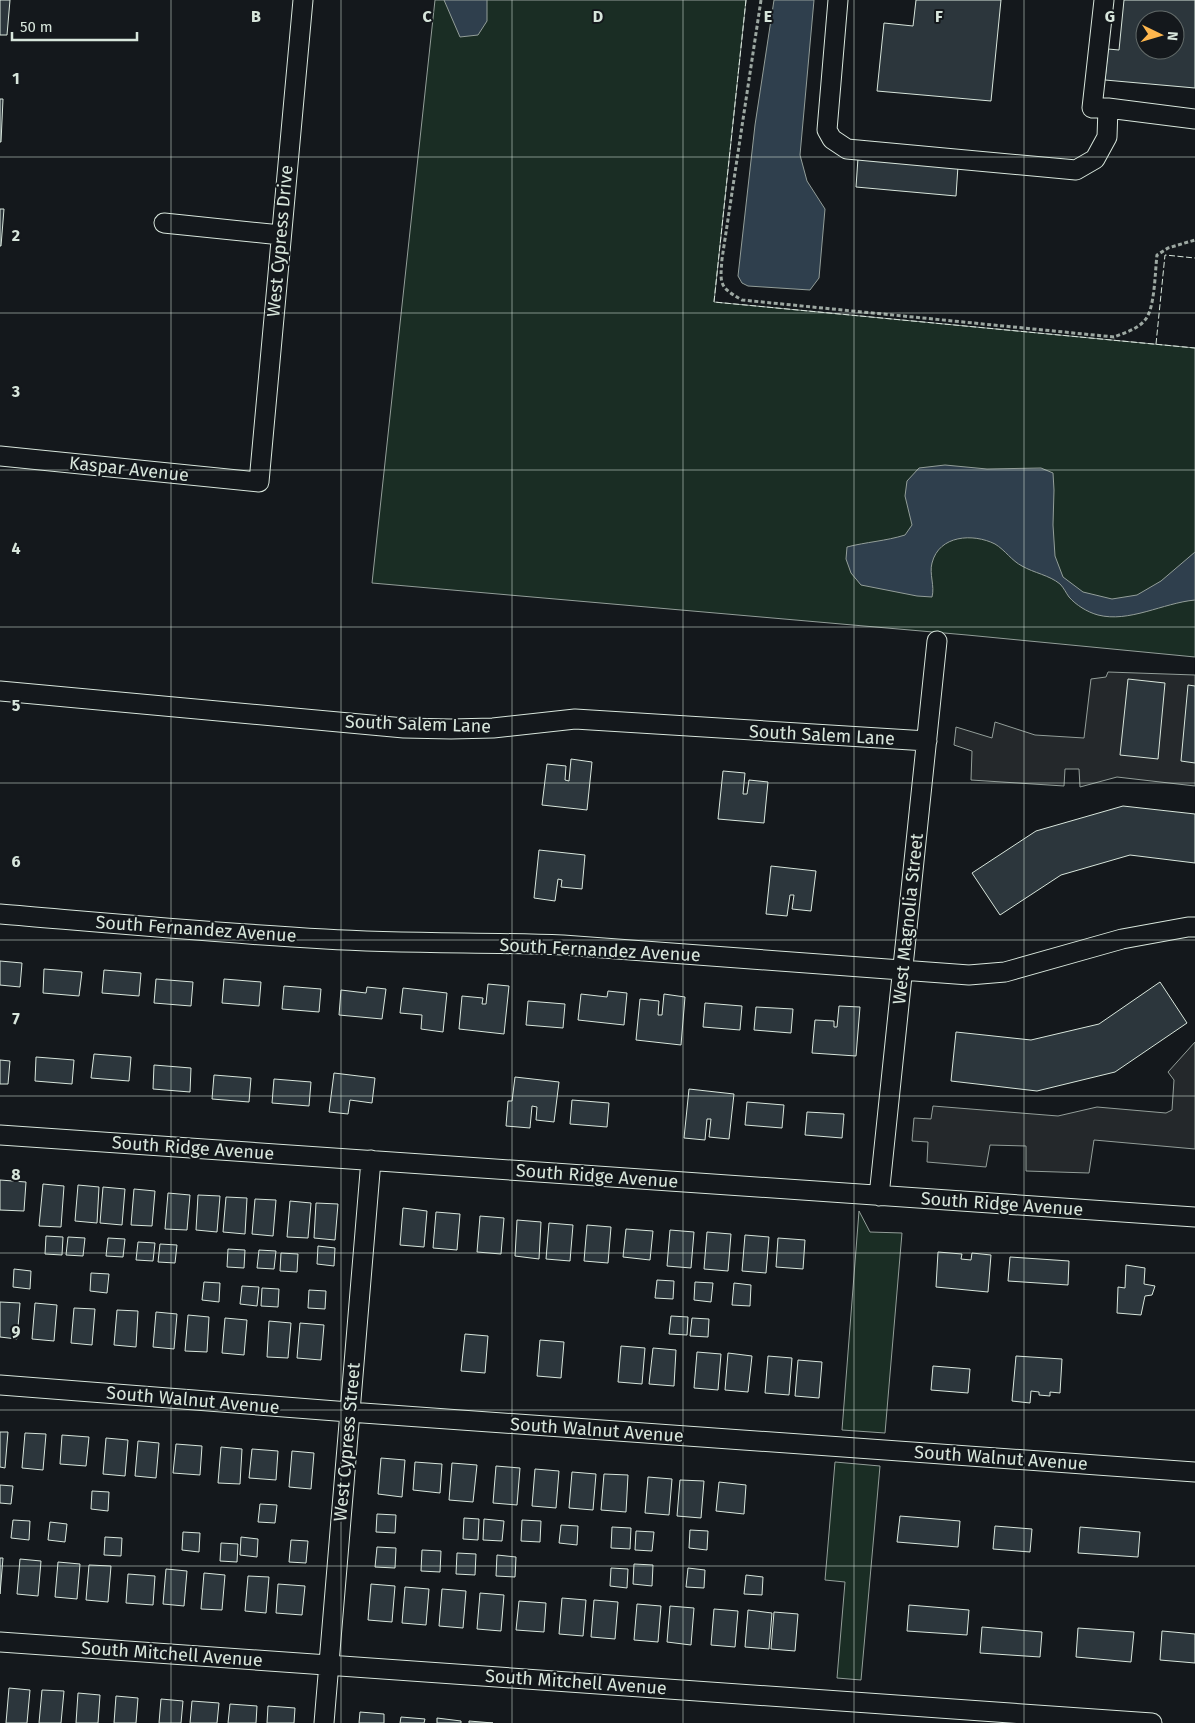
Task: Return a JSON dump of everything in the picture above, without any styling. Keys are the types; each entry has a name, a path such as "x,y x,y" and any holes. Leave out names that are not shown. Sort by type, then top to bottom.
{"street":[{"name":"West Cypress Drive","path":"259,482 303,0"},
{"path":"838,0 827,130 832,139 847,149 1076,170 1095,159 1107,137 1108,108"},
{"path":"1104,0 1092,108 1108,108 1195,119"},
{"path":"164,223 281,235"},
{"name":"Kaspar Avenue","path":"0,456 259,482"},
{"name":"West Magnolia Street","path":"879,1196 937,641"},
{"name":"South Salem Lane","path":"0,691 404,728 493,728 575,719 926,740"},
{"name":"South Fernandez Avenue","path":"0,914 325,939 409,943 563,945 969,975 1005,972 1122,939 1195,927"},
{"name":"South Ridge Avenue","path":"0,1135 1195,1217"},
{"name":"West Cypress Street","path":"324,1723 371,1160"},
{"name":"South Walnut Avenue","path":"0,1385 349,1412 1195,1472"},
{"name":"South Mitchell Avenue","path":"0,1642 1152,1723"}],"path":[{"path":"761,0 722,259 721,280 727,292 742,300 1114,337 1140,325 1146,319 1151,307 1157,255 1168,248 1195,240"}],"green space":[{"path":"435,0 746,0 714,302 1195,348 1195,657 372,583"},
{"path":"859,1211 870,1232 902,1233 885,1433 842,1430"},
{"path":"835,1462 880,1466 861,1680 837,1678 845,1582 825,1580"}],"shaded area":[{"path":"1108,672 1195,675 1195,786 1117,777 1080,787 1079,769 1065,769 1064,786 971,780 972,751 954,745 956,727 992,738 995,722 1035,735 1084,738 1091,679 1106,677"},
{"path":"1195,1042 1195,1149 1094,1140 1089,1173 1026,1171 1026,1146 990,1145 986,1167 927,1162 928,1142 912,1141 914,1118 931,1119 933,1106 1058,1116 1097,1107 1166,1113 1172,1110 1174,1080 1168,1072"}],"water":[{"path":"444,0 487,0 487,21 478,35 460,37"},
{"path":"774,0 814,0 800,155 807,181 825,209 819,278 810,290 748,286 742,283 738,276 755,125"},
{"path":"945,465 987,469 1041,468 1053,473 1055,556 1063,577 1083,592 1112,599 1137,595 1161,581 1195,552 1195,600 1134,615 1110,617 1098,615 1075,603 1056,581 1018,564 995,544 977,538 958,539 949,542 936,554 931,567 932,597 917,596 861,585 851,573 846,559 847,547 905,535 912,525 905,496 907,481 919,468"}],"building":[{"path":"0,0 10,0 7,35 0,35"},
{"path":"916,0 1001,0 991,101 877,91 884,23 913,26"},
{"path":"1124,0 1195,0 1195,88 1105,80 1108,49 1119,50"},
{"path":"0,99 3,99 1,142 0,142"},
{"path":"858,158 958,166 956,196 856,187"},
{"path":"0,209 4,209 1,246 0,246"},
{"path":"1128,679 1165,683 1158,759 1120,755"},
{"path":"1188,685 1195,686 1195,763 1181,761"},
{"path":"571,759 592,762 587,810 542,805 547,764 566,766 565,780 569,781"},
{"path":"723,771 745,773 743,794 747,794 749,780 768,782 764,823 718,819"},
{"path":"1123,806 1195,814 1195,863 1130,855 1061,875 1000,915 972,873 1036,831"},
{"path":"539,850 585,855 582,889 561,887 562,880 558,879 555,901 534,898"},
{"path":"771,866 816,871 811,911 792,909 794,895 790,895 787,916 766,914"},
{"path":"0,961 22,963 20,987 0,985"},
{"path":"44,969 82,972 79,996 43,993"},
{"path":"104,970 141,973 139,996 102,993"},
{"path":"156,979 193,982 191,1006 154,1003"},
{"path":"224,979 261,982 259,1006 222,1003"},
{"path":"1160,982 1187,1023 1115,1072 1037,1091 951,1081 956,1032 1031,1040 1099,1024"},
{"path":"488,984 509,986 504,1034 459,1029 462,996 483,998 482,1004 486,1004"},
{"path":"284,986 321,989 319,1012 282,1009"},
{"path":"367,987 386,989 382,1019 339,1015 341,990 366,993"},
{"path":"403,988 447,993 443,1032 421,1029 422,1015 400,1013"},
{"path":"608,991 627,993 624,1025 578,1020 581,994 607,997"},
{"path":"664,994 685,997 681,1045 636,1040 640,999 659,1001 658,1015 662,1015"},
{"path":"528,1001 565,1004 563,1028 526,1025"},
{"path":"705,1003 742,1006 740,1030 703,1027"},
{"path":"839,1006 860,1007 856,1056 812,1053 815,1020 834,1021 834,1027 837,1027"},
{"path":"756,1007 793,1009 791,1033 754,1030"},
{"path":"94,1054 131,1057 129,1081 91,1078"},
{"path":"36,1057 74,1060 72,1084 35,1081"},
{"path":"0,1060 10,1061 8,1084 0,1084"},
{"path":"154,1065 191,1068 190,1092 153,1089"},
{"path":"334,1073 375,1078 372,1103 350,1100 348,1114 329,1112"},
{"path":"214,1075 251,1078 249,1102 212,1099"},
{"path":"515,1077 559,1082 554,1122 536,1120 537,1107 532,1106 530,1128 506,1126 508,1101 512,1101"},
{"path":"274,1079 311,1082 309,1106 272,1103"},
{"path":"689,1089 734,1094 729,1139 709,1137 711,1119 707,1119 705,1140 684,1138"},
{"path":"572,1100 609,1103 607,1127 570,1124"},
{"path":"747,1102 784,1105 782,1128 745,1125"},
{"path":"807,1112 844,1114 842,1138 805,1135"},
{"path":"0,1180 26,1182 24,1211 0,1210"},
{"path":"43,1184 64,1186 61,1227 39,1226"},
{"path":"78,1185 99,1187 97,1223 75,1221"},
{"path":"103,1187 125,1189 122,1225 100,1223"},
{"path":"134,1189 155,1191 152,1226 131,1225"},
{"path":"168,1193 190,1195 187,1230 165,1229"},
{"path":"198,1195 220,1196 217,1232 196,1230"},
{"path":"226,1197 247,1198 245,1234 223,1232"},
{"path":"255,1199 276,1200 273,1236 252,1234"},
{"path":"290,1201 311,1203 308,1238 287,1237"},
{"path":"316,1203 338,1204 335,1240 314,1238"},
{"path":"403,1208 427,1211 424,1247 400,1245"},
{"path":"436,1212 460,1214 457,1250 433,1248"},
{"path":"480,1216 504,1218 501,1254 477,1252"},
{"path":"517,1220 541,1222 539,1259 515,1256"},
{"path":"549,1223 573,1225 570,1261 546,1259"},
{"path":"587,1225 611,1227 608,1263 584,1261"},
{"path":"626,1229 653,1231 650,1260 623,1257"},
{"path":"670,1230 694,1232 691,1268 667,1266"},
{"path":"707,1232 731,1234 728,1271 704,1269"},
{"path":"745,1235 769,1237 766,1273 742,1271"},
{"path":"46,1236 63,1237 62,1255 45,1254"},
{"path":"68,1237 85,1238 83,1256 66,1255"},
{"path":"108,1238 125,1239 123,1257 106,1256"},
{"path":"778,1238 805,1240 803,1269 776,1267"},
{"path":"138,1242 155,1243 153,1261 136,1260"},
{"path":"160,1244 177,1245 175,1263 158,1262"},
{"path":"318,1246 335,1248 334,1266 317,1264"},
{"path":"228,1249 245,1250 244,1268 227,1267"},
{"path":"259,1250 276,1251 274,1269 257,1268"},
{"path":"938,1252 962,1254 961,1259 971,1260 972,1253 991,1255 988,1292 936,1287"},
{"path":"281,1253 298,1254 297,1272 280,1271"},
{"path":"1010,1257 1069,1261 1068,1285 1008,1281"},
{"path":"1126,1265 1145,1268 1144,1284 1155,1286 1152,1295 1145,1296 1141,1315 1117,1313 1118,1287 1125,1288"},
{"path":"14,1269 31,1271 30,1289 13,1287"},
{"path":"91,1273 109,1274 107,1293 90,1291"},
{"path":"657,1280 674,1281 673,1299 655,1298"},
{"path":"204,1282 220,1283 219,1302 202,1300"},
{"path":"695,1282 713,1283 711,1302 694,1300"},
{"path":"734,1283 751,1285 750,1306 732,1305"},
{"path":"242,1286 259,1287 257,1306 240,1304"},
{"path":"262,1288 279,1289 278,1307 261,1306"},
{"path":"309,1290 326,1291 325,1309 308,1308"},
{"path":"0,1302 20,1303 17,1339 0,1337"},
{"path":"35,1303 57,1305 54,1341 32,1339"},
{"path":"74,1308 95,1309 92,1345 71,1343"},
{"path":"117,1310 138,1311 136,1347 114,1345"},
{"path":"156,1312 177,1314 174,1349 153,1347"},
{"path":"188,1315 209,1317 207,1352 185,1351"},
{"path":"671,1316 688,1317 687,1335 669,1334"},
{"path":"225,1318 247,1320 244,1355 222,1353"},
{"path":"692,1318 709,1319 708,1337 690,1336"},
{"path":"269,1321 291,1323 288,1358 267,1357"},
{"path":"300,1323 324,1325 321,1360 297,1358"},
{"path":"465,1334 488,1336 485,1373 461,1371"},
{"path":"540,1340 564,1342 561,1378 537,1376"},
{"path":"621,1346 645,1348 642,1384 618,1382"},
{"path":"653,1348 676,1350 674,1386 649,1384"},
{"path":"697,1352 721,1354 718,1390 694,1388"},
{"path":"728,1353 752,1356 748,1392 725,1390"},
{"path":"768,1356 792,1358 789,1395 765,1393"},
{"path":"1016,1356 1062,1359 1060,1393 1050,1392 1050,1396 1039,1395 1039,1392 1031,1391 1030,1403 1012,1401"},
{"path":"798,1360 822,1362 819,1398 795,1396"},
{"path":"933,1366 970,1369 968,1393 931,1390"},
{"path":"0,1432 8,1432 5,1468 0,1467"},
{"path":"25,1433 46,1434 43,1470 22,1468"},
{"path":"62,1435 89,1437 86,1466 60,1464"},
{"path":"106,1438 128,1440 125,1476 103,1474"},
{"path":"138,1441 159,1443 156,1478 135,1476"},
{"path":"176,1444 202,1446 200,1475 173,1473"},
{"path":"221,1447 242,1449 240,1484 218,1483"},
{"path":"252,1449 278,1451 276,1480 249,1478"},
{"path":"292,1451 314,1453 311,1489 289,1487"},
{"path":"381,1458 405,1460 402,1497 378,1494"},
{"path":"415,1462 442,1464 440,1493 413,1490"},
{"path":"452,1463 477,1465 473,1502 449,1500"},
{"path":"496,1466 520,1468 517,1505 493,1503"},
{"path":"535,1469 559,1471 556,1508 532,1506"},
{"path":"572,1472 596,1474 593,1510 569,1508"},
{"path":"604,1474 628,1475 626,1512 601,1510"},
{"path":"648,1477 672,1479 669,1515 645,1513"},
{"path":"680,1480 704,1481 701,1518 677,1516"},
{"path":"719,1482 746,1485 744,1514 716,1511"},
{"path":"0,1485 13,1486 11,1504 0,1503"},
{"path":"92,1491 109,1492 108,1511 91,1509"},
{"path":"260,1504 277,1505 275,1523 258,1522"},
{"path":"377,1514 396,1515 395,1533 376,1532"},
{"path":"900,1516 960,1521 958,1547 897,1542"},
{"path":"464,1518 479,1519 478,1540 463,1539"},
{"path":"484,1519 504,1521 502,1541 483,1540"},
{"path":"13,1520 30,1521 29,1540 11,1538"},
{"path":"522,1520 541,1521 540,1542 521,1541"},
{"path":"50,1522 67,1524 65,1542 48,1540"},
{"path":"561,1525 578,1526 577,1545 559,1543"},
{"path":"995,1526 1032,1529 1030,1552 993,1549"},
{"path":"612,1527 631,1528 630,1549 611,1548"},
{"path":"1080,1527 1140,1532 1138,1557 1078,1553"},
{"path":"690,1530 708,1531 707,1550 689,1548"},
{"path":"636,1531 654,1532 652,1551 635,1550"},
{"path":"183,1532 200,1533 199,1552 182,1550"},
{"path":"105,1537 122,1538 121,1556 104,1555"},
{"path":"241,1537 258,1539 257,1557 240,1555"},
{"path":"291,1540 308,1541 306,1563 289,1562"},
{"path":"221,1543 238,1544 237,1562 220,1561"},
{"path":"377,1547 396,1548 395,1568 375,1567"},
{"path":"422,1550 441,1551 440,1572 421,1571"},
{"path":"457,1553 476,1554 475,1575 456,1574"},
{"path":"497,1555 516,1557 515,1577 496,1576"},
{"path":"0,1558 3,1558 0,1594"},
{"path":"20,1559 41,1561 38,1596 17,1594"},
{"path":"58,1562 80,1564 77,1599 55,1597"},
{"path":"634,1564 653,1565 652,1586 633,1584"},
{"path":"89,1565 111,1566 108,1602 86,1600"},
{"path":"611,1568 628,1569 627,1588 610,1586"},
{"path":"688,1568 705,1570 704,1588 686,1587"},
{"path":"166,1569 187,1571 184,1606 163,1604"},
{"path":"204,1573 225,1575 222,1610 201,1609"},
{"path":"128,1574 155,1576 153,1605 126,1603"},
{"path":"746,1575 763,1577 762,1595 744,1594"},
{"path":"248,1576 269,1577 266,1613 245,1611"},
{"path":"278,1584 305,1586 302,1615 276,1613"},
{"path":"371,1584 395,1586 392,1622 368,1620"},
{"path":"405,1587 429,1589 426,1625 402,1623"},
{"path":"442,1589 466,1591 463,1628 439,1626"},
{"path":"480,1593 504,1595 501,1631 477,1629"},
{"path":"562,1598 586,1600 583,1636 559,1634"},
{"path":"594,1600 618,1602 615,1639 591,1637"},
{"path":"519,1601 546,1603 544,1632 516,1630"},
{"path":"637,1604 661,1606 658,1642 634,1640"},
{"path":"909,1605 969,1610 967,1635 907,1631"},
{"path":"670,1606 694,1608 691,1645 667,1642"},
{"path":"714,1609 738,1611 735,1647 711,1645"},
{"path":"748,1610 772,1613 769,1649 745,1647"},
{"path":"774,1612 798,1614 795,1651 771,1649"},
{"path":"982,1627 1042,1632 1040,1657 980,1653"},
{"path":"1078,1628 1134,1632 1131,1662 1076,1657"},
{"path":"1162,1631 1195,1634 1195,1663 1160,1660"},
{"path":"9,1688 30,1690 27,1723 6,1723"},
{"path":"42,1690 64,1691 61,1723 39,1723"},
{"path":"78,1693 100,1695 98,1723 76,1723"},
{"path":"116,1696 138,1698 136,1723 114,1723"},
{"path":"161,1699 183,1701 181,1723 159,1723"},
{"path":"192,1701 219,1703 217,1723 190,1723"},
{"path":"230,1704 257,1706 256,1723 228,1723"},
{"path":"268,1706 295,1708 294,1723 267,1723"},
{"path":"360,1712 384,1714 384,1723 359,1723"},
{"path":"401,1717 425,1719 424,1723 400,1723"},
{"path":"437,1718 461,1721 461,1723 437,1723"},
{"path":"469,1721 493,1723 469,1723"}],"fence":[{"path":"746,0 714,302 1195,348"},
{"path":"1156,344 1165,255 1195,258"}]}
